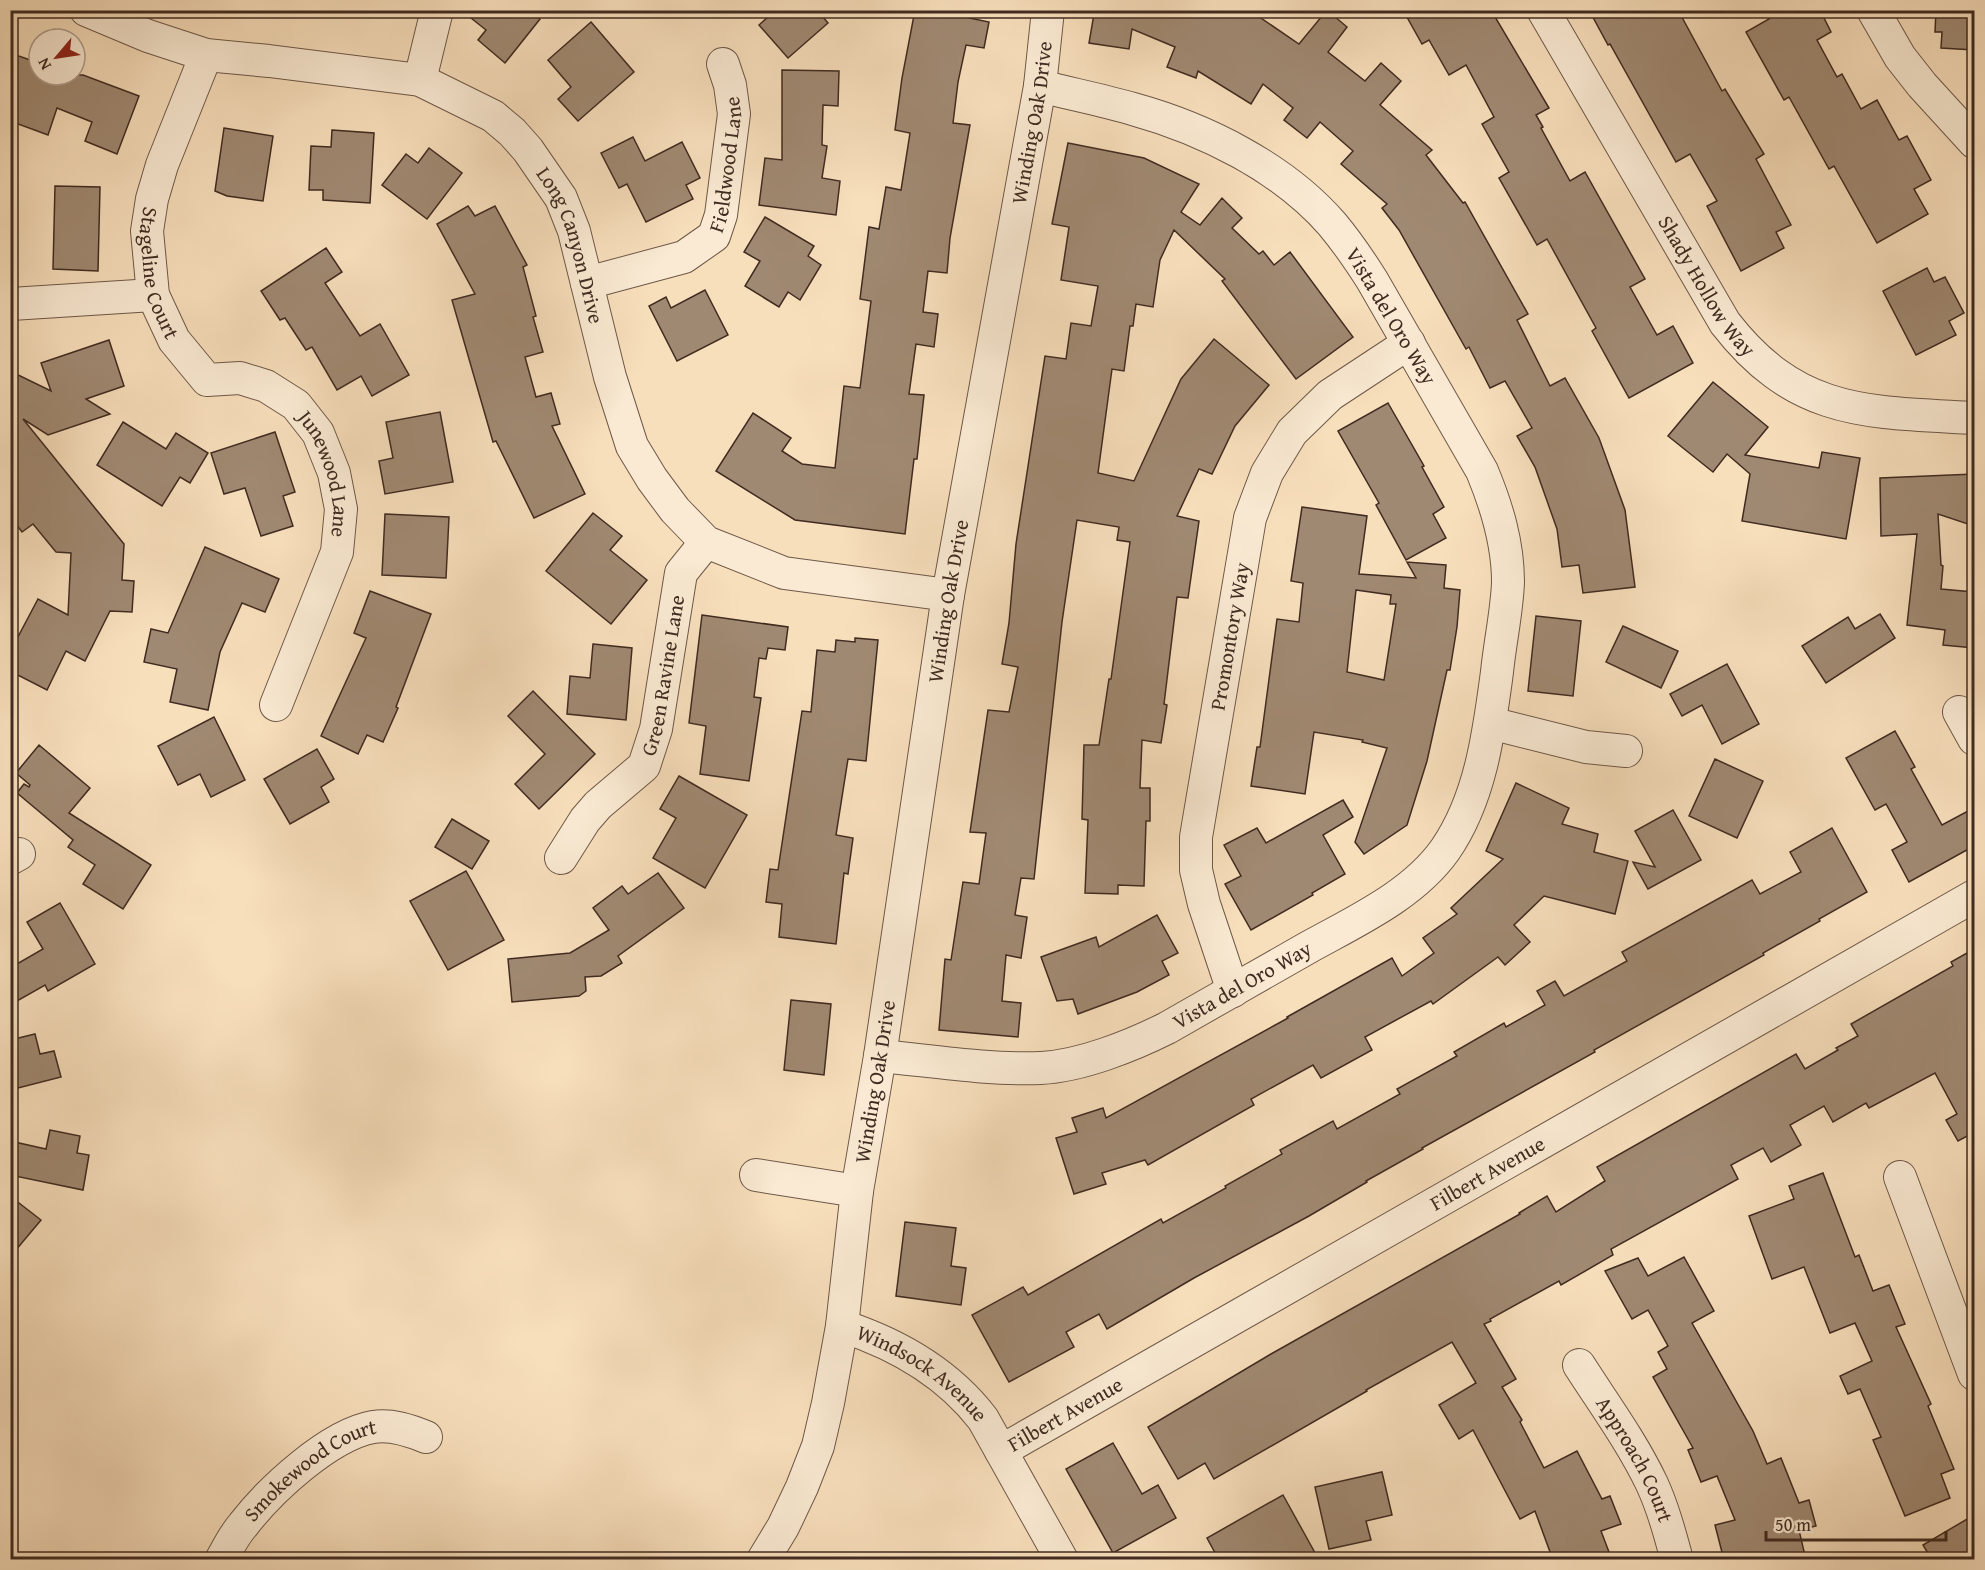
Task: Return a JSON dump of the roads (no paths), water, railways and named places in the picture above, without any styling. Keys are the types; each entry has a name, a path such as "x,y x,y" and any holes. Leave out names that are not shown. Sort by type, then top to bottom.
{"street":[{"name":"Long Canyon Drive","path":"86,10 148,36 206,55 420,80 493,116 528,150 561,198 574,231 610,377 632,446 652,479 675,510 706,542 784,573 948,595"},
{"path":"420,80 436,10"},
{"name":"Winding Oak Drive","path":"763,1560 783,1527 802,1487 818,1446 828,1403 842,1326 857,1191 880,1056 948,595 1040,86 1048,10"},
{"name":"Shady Hollow Way","path":"1543,10 1725,323 1765,367 1812,396 1840,405 1876,413 1974,418"},
{"path":"1873,10 1900,57 1916,78 1974,142"},
{"name":"Stageline Court","path":"206,55 162,165 152,199 147,231 153,295 174,340 207,380"},
{"name":"Fieldwood Lane","path":"587,284 684,257 714,236 721,215 734,114 730,85 723,64"},
{"name":"Vista del Oro Way","path":"880,1056 995,1067 1043,1068 1085,1060 1132,1046 1233,991 1381,907 1422,876 1445,850 1461,822 1482,761 1490,723 1508,583 1504,536 1482,471 1354,252 1330,223 1286,182 1253,160 1174,122 1134,109 1040,86"},
{"path":"12,304 153,295"},
{"name":"Promontory Way","path":"1233,991 1204,904 1196,870 1196,837 1250,518 1267,473 1292,432 1330,395 1409,343"},
{"name":"Junewood Lane","path":"207,380 240,378 266,386 296,405 318,433 334,473 341,508 337,552 276,705"},
{"name":"Green Ravine Lane","path":"561,858 585,820 598,805 644,766 656,729 681,573 706,542"},
{"path":"1959,712 1974,739"},
{"path":"1490,723 1586,747 1626,751"},
{"name":"Filbert Avenue","path":"1001,1451 1974,896"},
{"name":"Winding Oak Drive","path":"756,1175 857,1191"},
{"path":"1900,1177 1965,1319 1974,1374"},
{"name":"Windsock Avenue","path":"842,1326 874,1336 909,1354 941,1376 970,1402 1001,1451 1062,1560"},
{"name":"Approach Court","path":"1579,1365 1633,1449 1652,1485 1669,1529 1677,1560"},
{"name":"Smokewood Court","path":"221,1560 243,1525 266,1500 310,1458 338,1440 357,1431 375,1427 410,1430 426,1437"}]}
